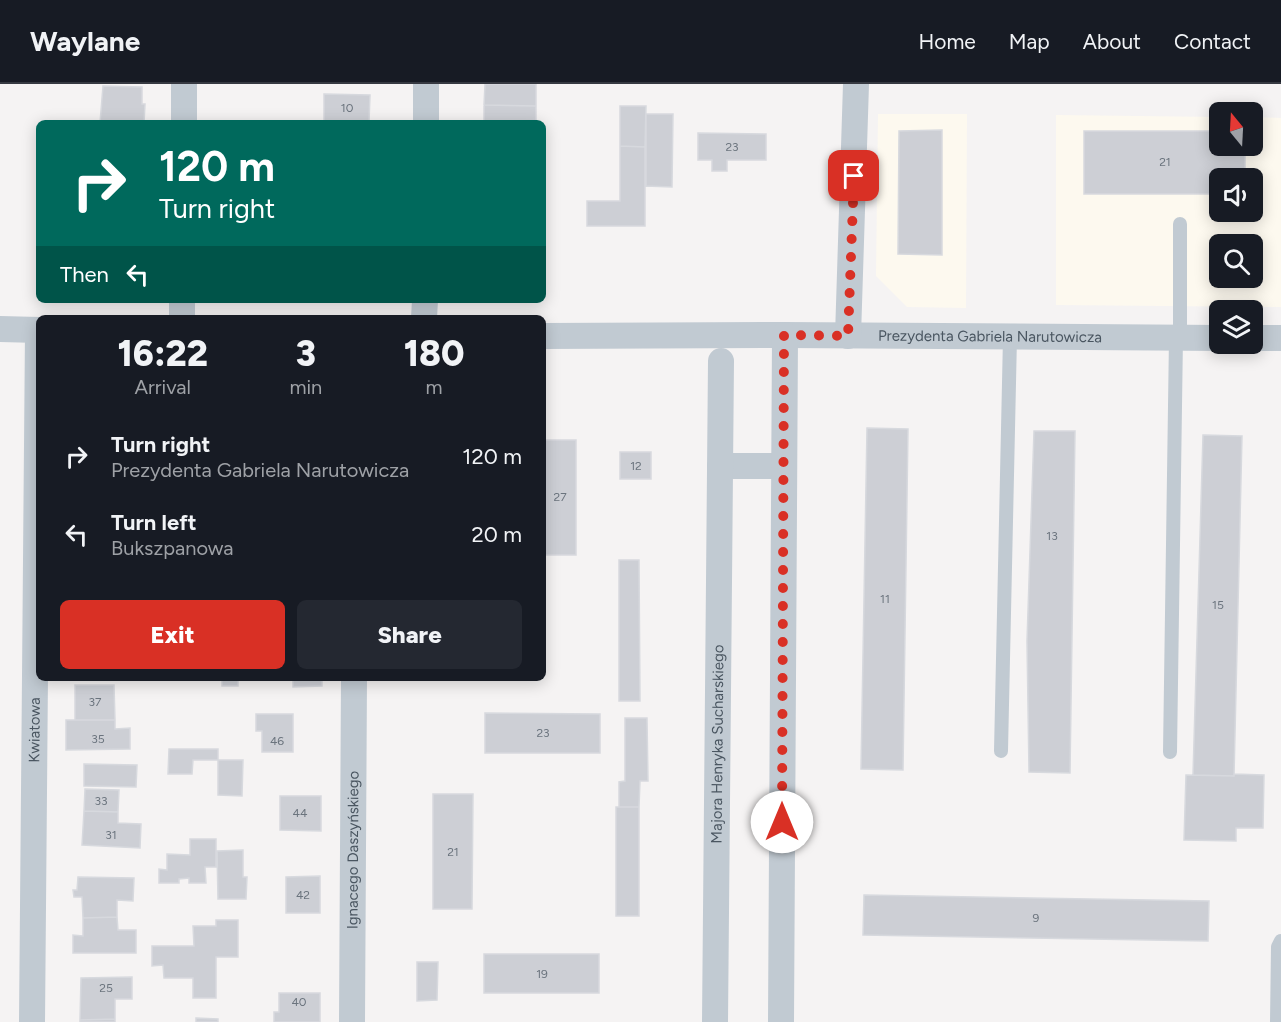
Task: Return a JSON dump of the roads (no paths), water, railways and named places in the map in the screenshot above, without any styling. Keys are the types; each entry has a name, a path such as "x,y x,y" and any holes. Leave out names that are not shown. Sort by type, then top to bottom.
{"street":[{"path":"184,84 184,120"},
{"path":"426,84 426,120"},
{"path":"848,336 856,84"},
{"path":"0,329 36,330"},
{"path":"781,1022 784,335"},
{"name":"Prezydenta Gabriela Narutowicza","path":"546,336 1209,338"},
{"path":"1263,338 1281,338"},
{"name":"Majora Henryka Sucharskiego","path":"715,1022 721,361"},
{"path":"720,466 784,466"},
{"name":"Kwiatowa","path":"32,1022 36,561"},
{"name":"Ignacego Daszyńskiego","path":"352,1022 354,681"}],"lane":[{"path":"1170,752 1180,224"},
{"path":"1001,751 1010,337"},
{"path":"1277,1022 1278,947 1281,941"}]}
